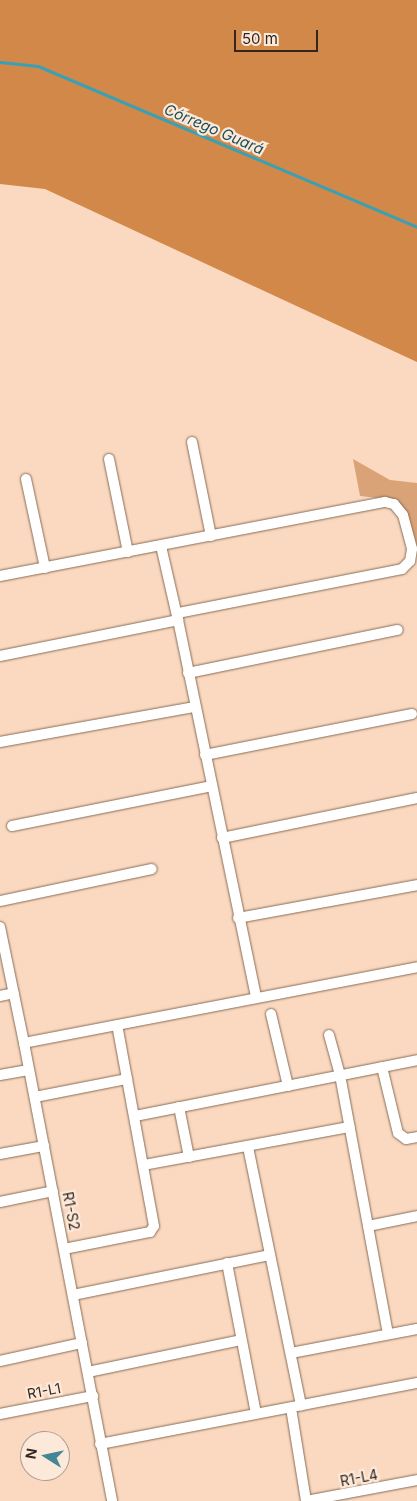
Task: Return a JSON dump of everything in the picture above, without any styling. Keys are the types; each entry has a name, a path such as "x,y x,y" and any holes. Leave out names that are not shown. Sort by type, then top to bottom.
{"street":[{"path":"192,442 211,536"},
{"path":"109,459 128,552"},
{"path":"26,479 45,568"},
{"path":"0,576 385,502 394,504 403,515 410,538 412,554 406,567 398,570 0,656"},
{"path":"161,546 178,617 238,918 256,998"},
{"path":"188,673 398,630"},
{"path":"0,742 195,707"},
{"path":"205,755 412,714"},
{"path":"12,826 212,786"},
{"path":"222,838 417,798"},
{"path":"0,901 152,869"},
{"path":"238,918 417,885"},
{"name":"R1-S2","path":"0,928 35,1097 112,1501"},
{"path":"24,1043 417,967"},
{"path":"0,996 14,993"},
{"path":"271,1014 288,1086"},
{"path":"64,1248 152,1230 154,1226 117,1025"},
{"path":"329,1035 340,1075 388,1334"},
{"path":"135,1116 417,1060"},
{"path":"382,1067 398,1132 406,1139 417,1137"},
{"path":"0,1075 28,1070"},
{"path":"35,1097 127,1079"},
{"path":"179,1107 189,1157"},
{"path":"144,1164 248,1147 350,1127"},
{"path":"0,1154 44,1146"},
{"path":"248,1147 269,1255 291,1353 306,1501"},
{"path":"0,1202 53,1191"},
{"path":"368,1226 417,1216"},
{"path":"73,1295 269,1255"},
{"path":"226,1263 256,1413"},
{"path":"291,1353 417,1329"},
{"path":"88,1372 241,1340"},
{"path":"0,1361 82,1343"},
{"path":"100,1444 417,1383"},
{"name":"R1-L1","path":"0,1414 92,1396"},
{"name":"R1-L4","path":"306,1501 356,1497 417,1480"}],"shaded area":[{"path":"0,0 417,0 417,362 45,189 0,184"},
{"path":"353,459 390,480 417,483 417,547 414,536 396,500 360,496"}],"waterway":[{"name":"Córrego Guará","path":"0,62 38,66 417,227"}]}
